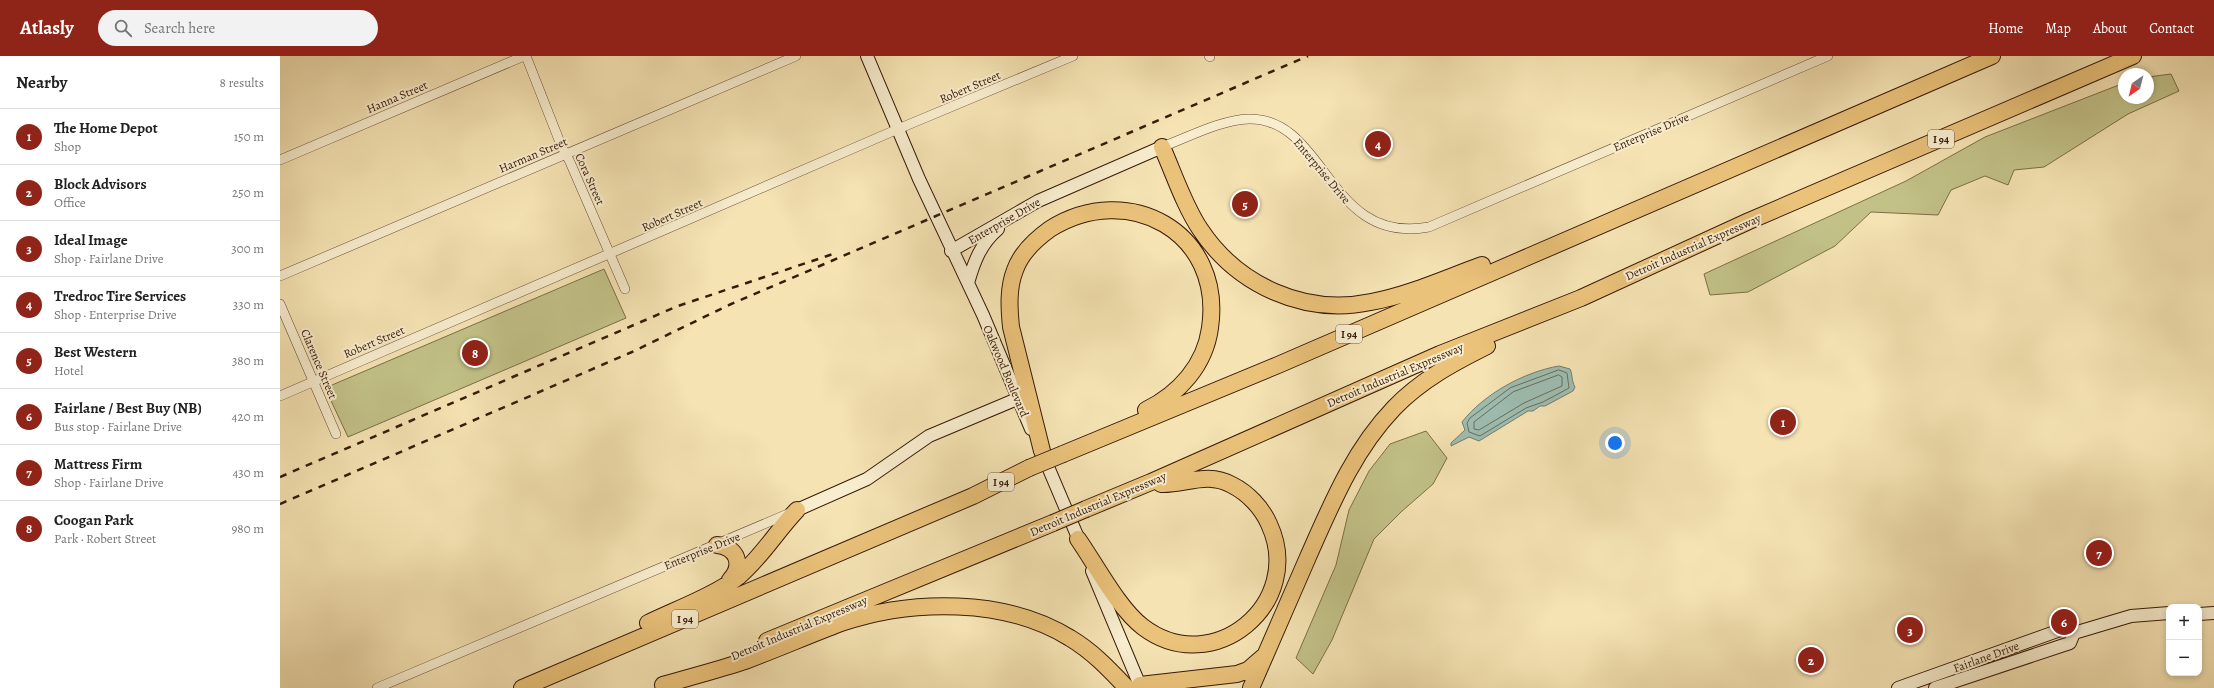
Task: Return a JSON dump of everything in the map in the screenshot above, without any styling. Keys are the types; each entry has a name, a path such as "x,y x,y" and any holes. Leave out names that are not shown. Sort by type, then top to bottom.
{"highway":[{"name":"I 94","path":"522,688 966,499 1029,468 1278,365 1603,223 1992,56"},
{"name":"Detroit Industrial Expressway","path":"659,686 1151,482 1440,354 1581,298 1749,221 2133,56"},
{"path":"1162,147 1190,212 1200,229 1222,256 1240,272 1259,285 1280,295 1310,303 1349,305 1390,298 1494,261 1560,235 1603,223"},
{"path":"1042,451 1011,327 1009,306 1015,268 1025,251 1040,236 1058,224 1079,214 1103,210 1125,210 1152,216 1172,228 1190,245 1202,265 1210,290 1212,313 1209,334 1201,359 1188,378 1161,403 1123,422 1094,441"},
{"path":"1251,688 1338,488 1353,460 1381,423 1410,393 1447,366 1581,298"},
{"path":"1078,539 1127,611 1143,627 1160,637 1181,643 1204,644 1225,638 1247,625 1265,604 1277,575 1278,561 1276,539 1263,512 1248,496 1232,485 1222,481 1192,479 1163,484 1151,482"},
{"path":"510,688 723,586 752,564 797,510"},
{"path":"717,545 731,549 737,559 735,573 723,586"},
{"path":"659,686 745,660 842,623 915,608 959,607 1013,614 1058,631 1091,652 1136,687 1237,674 1248,670 1266,654"}],"main road":[{"name":"Oakwood Boulevard","path":"867,56 951,251 968,283 1017,398 1042,451 1136,687"},
{"name":"Enterprise Drive","path":"951,251 1069,186 1162,147"},
{"path":"968,283 975,260 983,246 993,233 1020,212"},
{"name":"Enterprise Drive","path":"797,510 867,479 929,436 1017,398"},
{"name":"Fairlane Drive","path":"1898,688 2063,629 2074,633 2130,616 2166,613"},
{"path":"2202,614 2214,613"},
{"name":"Fairlane Drive","path":"1935,688 2070,643 2074,633"}],"street":[{"name":"Cora Street","path":"525,56 625,289"},
{"name":"Hanna Street","path":"280,160 525,56"},
{"name":"Harman Street","path":"280,276 796,56"},
{"name":"Robert Street","path":"280,396 610,255 898,129 1073,56"},
{"name":"Enterprise Drive","path":"1162,147 1235,121 1251,119 1269,122 1284,129 1296,139 1349,204 1367,218 1387,227 1420,229 1429,228 1828,56"},
{"name":"Clarence Street","path":"280,304 336,434"},
{"name":"Enterprise Drive","path":"377,688 797,510"}],"green space":[{"path":"2171,74 2179,91 2154,102 2154,76"},
{"path":"2118,85 2118,104 2150,104 2128,114 2044,167 2014,170 2008,185 1985,176 1951,190 1938,215 1871,212 1835,246 1748,292 1710,295 1704,274 1906,181 1985,137"},
{"path":"604,269 626,318 348,437 325,388"},
{"path":"1426,431 1447,458 1433,484 1401,512 1374,539 1332,640 1313,674 1296,658 1336,565 1349,510 1369,471 1390,444"}],"water":[{"path":"1559,366 1570,369 1575,387 1573,391 1545,406 1540,406 1533,411 1528,411 1479,441 1469,437 1451,446 1451,443 1465,430 1462,422 1482,402 1519,379 1532,373"}],"railway":[{"path":"280,504 632,352 729,305 1308,56"},
{"path":"280,477 678,306 833,254"}],"place":[{"name":"Tredroc Tire Services","path":"1378,144"},
{"name":"Best Western","path":"1245,204"},
{"name":"Coogan Park","path":"475,353"},
{"name":"The Home Depot","path":"1783,422"},
{"name":"Mattress Firm","path":"2099,553"},
{"name":"Fairlane / Best Buy (NB)","path":"2064,622"},
{"name":"Ideal Image","path":"1910,630"},
{"name":"Block Advisors","path":"1811,660"}]}
